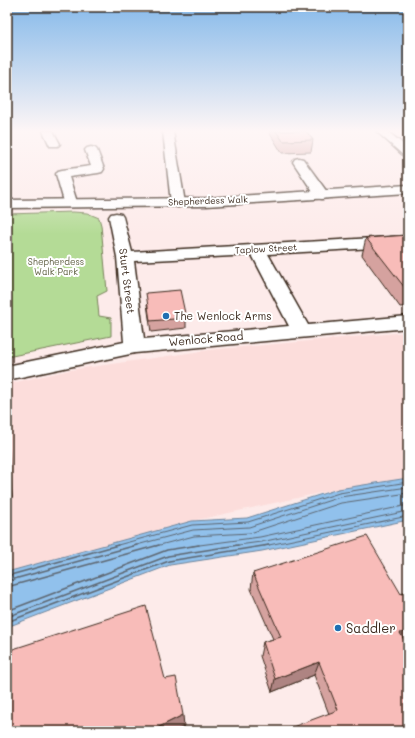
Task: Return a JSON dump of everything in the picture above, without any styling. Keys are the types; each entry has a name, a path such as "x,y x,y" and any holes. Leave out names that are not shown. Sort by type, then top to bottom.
{"street":[{"path":"70,202 62,174 98,170 96,165"},
{"path":"173,165 178,203"},
{"path":"301,165 322,195"},
{"name":"Shepherdess Walk","path":"7,204 70,202 178,203 408,189"},
{"name":"Sturt Street","path":"116,217 125,257 135,346"},
{"name":"Taplow Street","path":"125,257 408,241"},
{"path":"258,250 301,331"},
{"name":"Wenlock Road","path":"7,373 135,346 230,336 408,322"}],"shaded area":[{"path":"408,332 408,478 338,489 192,521 7,572 7,384 70,370 209,350"}],"green space":[{"name":"Shepherdess Walk Park","path":"87,213 99,218 101,225 107,291 97,296 99,316 111,318 111,336 7,357 7,214"}],"water":[{"path":"408,478 408,520 262,551 170,565 7,627 7,572 192,521 247,518 338,489"}],"building":[{"path":"408,235 408,288 405,288 366,238"},
{"path":"180,290 186,318 150,321 146,293"},
{"name":"Saddler","path":"367,536 401,594 408,592 408,631 400,633 408,647 408,731 282,731 338,710 319,662 275,679 263,642 281,637 253,573"},
{"path":"146,606 165,679 176,677 183,715 157,728 158,731 7,731 7,651"}],"place":[{"name":"The Wenlock Arms","path":"166,316"},
{"name":"Saddler","path":"338,628"}]}
